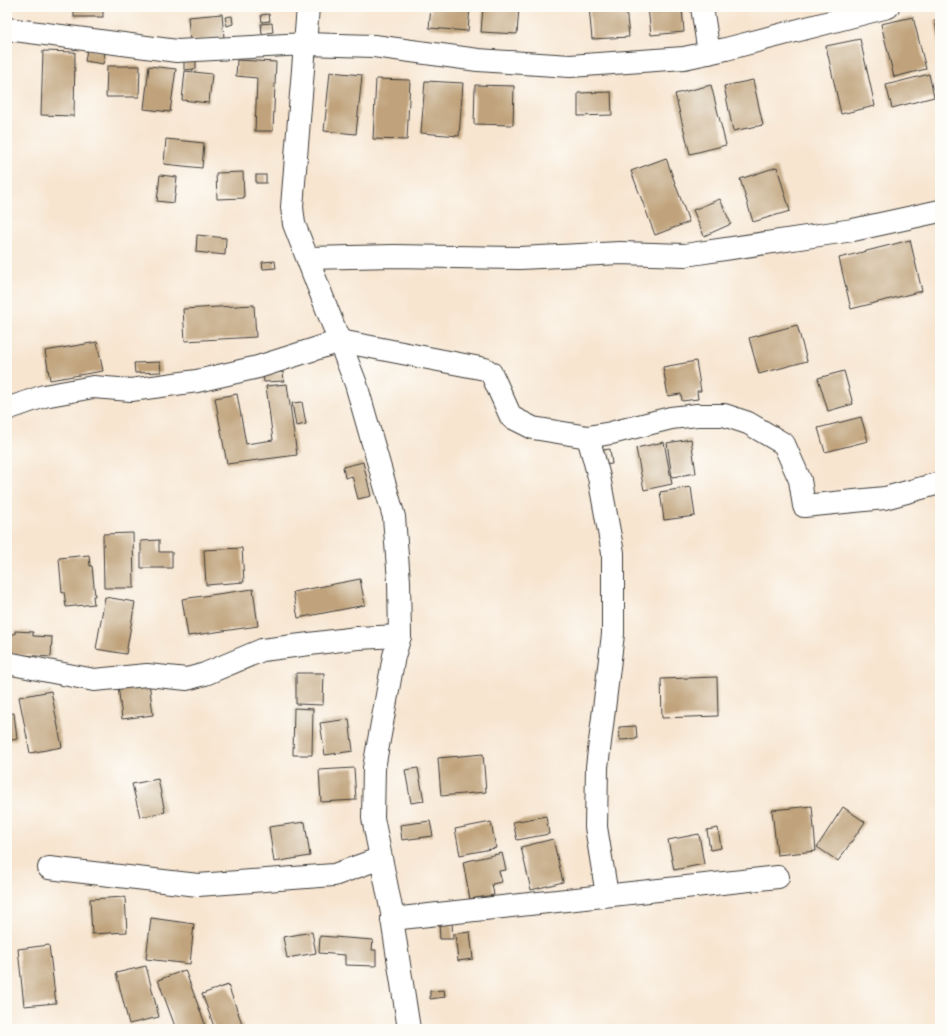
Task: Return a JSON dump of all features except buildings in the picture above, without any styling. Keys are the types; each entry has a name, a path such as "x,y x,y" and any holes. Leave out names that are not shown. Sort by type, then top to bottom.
{"street":[{"path":"308,7 292,207 294,224 356,384 394,517 399,581 400,636 394,656 374,768 373,818 393,918 409,1029"},
{"path":"702,7 708,53"},
{"path":"7,29 178,51 305,44 374,46 478,60 570,66 684,58 733,48 888,7"},
{"path":"308,258 394,256 520,258 620,253 685,255 853,230 940,211"},
{"path":"7,409 44,396 93,387 131,390 197,381 258,367 340,341 485,369 491,373 511,418 533,428 588,437 611,433 671,418 697,415 724,415 748,423 784,444 800,480 804,506 885,498 940,483"},
{"path":"588,437 599,477 613,553 613,634 597,766 596,826 607,895"},
{"path":"7,663 94,680 147,675 186,679 205,674 262,650 357,638 400,636"},
{"path":"49,868 198,885 334,874 381,858"},
{"path":"392,918 778,877"}]}
